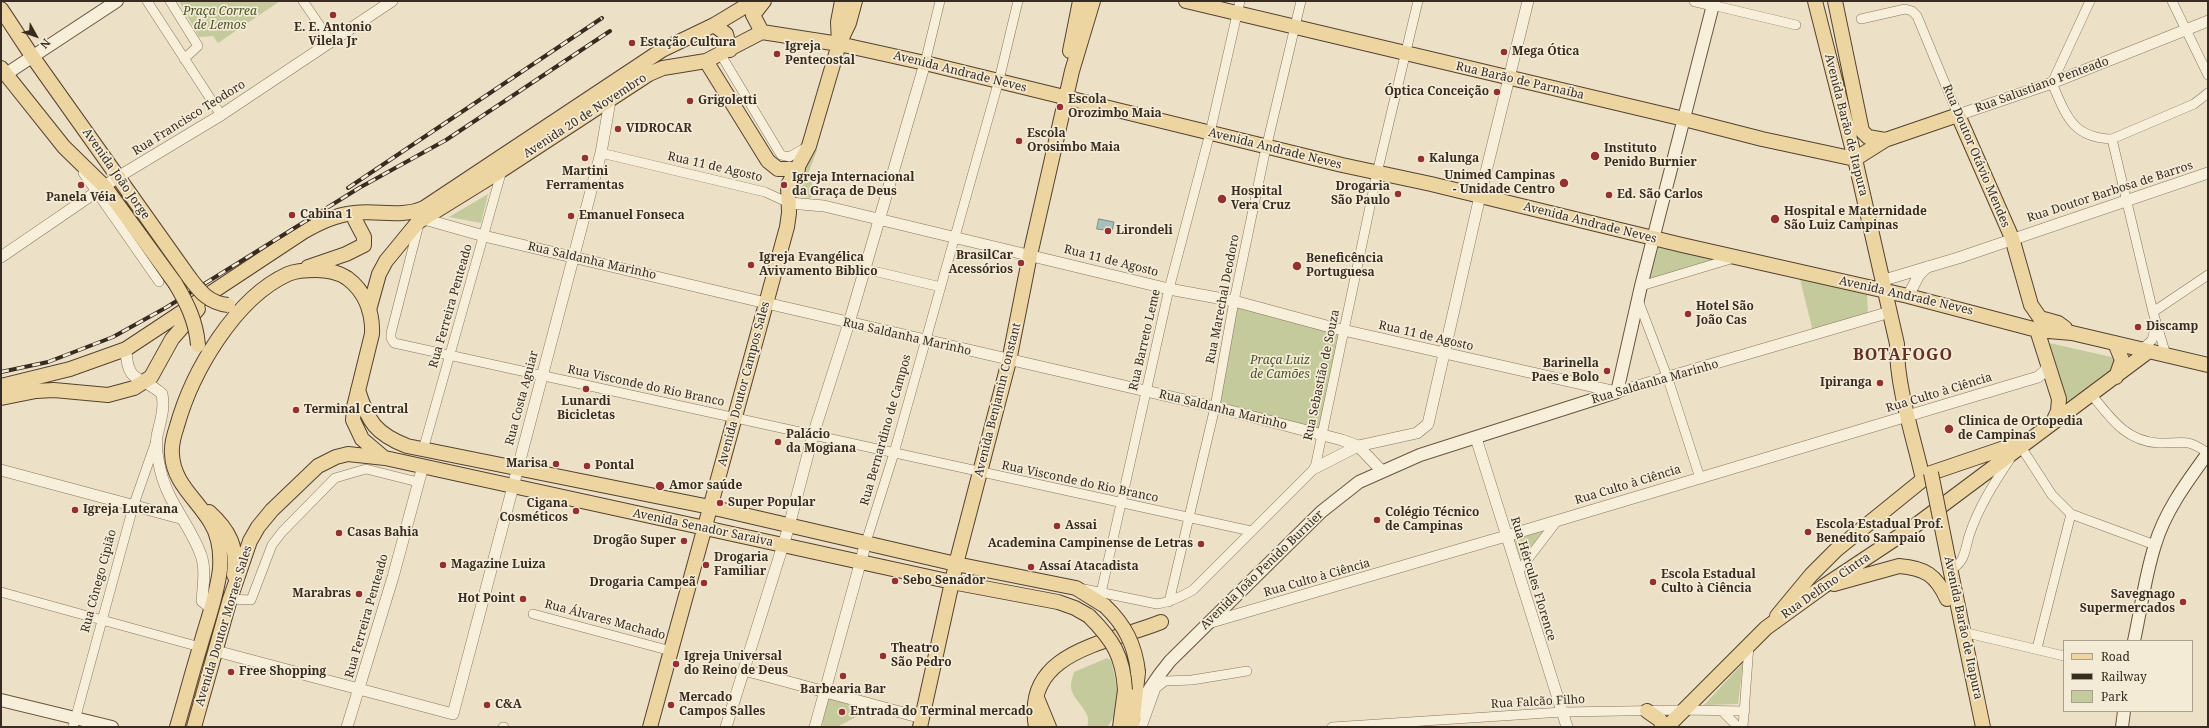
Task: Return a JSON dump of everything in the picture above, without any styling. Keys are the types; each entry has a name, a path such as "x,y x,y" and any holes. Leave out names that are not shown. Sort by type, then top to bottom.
{"main road":[{"path":"3,73 28,59 116,1"},
{"name":"Avenida 20 de Novembro","path":"417,219 502,170 606,95 662,50 714,25 754,1"},
{"path":"762,32 753,15 764,1"},
{"name":"Avenida Doutor Campos Sales","path":"838,44 838,22 842,1"},
{"name":"Avenida Doutor Campos Sales","path":"650,727 787,227 789,203 788,185 798,169 809,146 838,44 850,23 855,1"},
{"name":"Avenida Benjamin Constant","path":"1072,71 1069,62 1070,50 1080,1"},
{"name":"Avenida Benjamin Constant","path":"921,723 956,564 981,473 1009,361 1030,255 1072,71 1092,1"},
{"name":"Rua Barão de Parnaíba","path":"1186,1 1238,7 1294,26 1406,54 1684,118 1762,139 1855,159"},
{"name":"Avenida Barão de Itapura","path":"1815,1 1855,159 1898,344 1904,352 1907,362 1912,415 1963,632 1983,727"},
{"name":"Avenida Barão de Itapura","path":"1835,1 1862,131 1868,136 1885,140"},
{"path":"1617,392 1638,300 1713,3"},
{"name":"Avenida João Jorge","path":"1,9 28,59 118,177 200,292 214,302 228,305 252,300"},
{"path":"714,25 726,34 725,53"},
{"name":"Avenida 20 de Novembro","path":"417,219 432,203 606,95 663,68 706,61 725,53 762,32"},
{"name":"Avenida Andrade Neves","path":"762,32 838,44 999,80 1266,147 1480,196 1654,239 1738,257 1885,285 1908,296 2037,330 2072,333 2208,365"},
{"path":"16,85 18,75 28,59"},
{"path":"706,61 768,161 778,169 798,169"},
{"name":"Avenida João Jorge","path":"3,73 16,85 64,147 101,189 175,283 192,314 197,330 197,361 193,381"},
{"name":"Rua Salustiano Penteado","path":"1855,159 1885,140 1958,115"},
{"name":"Rua Doutor Otávio Mendes","path":"1958,115 2012,238 2031,305 2040,318 2058,323 2072,333"},
{"path":"1,386 70,369 126,349 318,223 330,218 355,212 417,219"},
{"path":"1,398 36,391 54,390 108,395 126,391 144,383 151,377 166,348 179,329 198,309 309,238 337,224 355,220 417,219"},
{"path":"370,310 379,274 386,261 417,219"},
{"path":"193,381 218,340 252,300 274,282 290,273 361,248 365,242 355,220"},
{"path":"290,273 322,270 334,272 346,277 366,298 370,310 372,326 370,345 358,390 353,420 356,429 369,446 385,458"},
{"path":"1973,312 1983,309 2015,317 2023,315 2031,305"},
{"path":"2037,330 2059,399 2058,412 2053,422"},
{"path":"2115,343 2122,360 2116,377"},
{"name":"Rua Delfino Cintra","path":"1813,588 1916,525 2053,422 2116,377 2145,350"},
{"name":"Avenida Doutor Moraes Sales","path":"177,727 212,609 220,571 220,551 211,523 182,484 177,473 172,453 174,438 182,408 193,381"},
{"name":"Avenida Senador Saraiva","path":"358,390 366,414 372,424 382,434 401,444 423,450 517,467 710,507 956,564 1076,588 1103,600 1123,626 1131,642 1138,672 1128,724"},
{"name":"Rua Saldanha Marinho","path":"1420,455 1617,392"},
{"path":"1667,727 1749,644 1813,588 1836,550 1927,476 2033,438"},
{"path":"2134,640 2155,545 2169,510 2208,453"},
{"name":"Avenida Senador Saraiva","path":"258,527 272,510 318,466 336,457 348,454 385,458 952,582 1058,602 1075,608 1089,616 1103,630 1120,658 1124,670 1128,724"},
{"name":"Avenida João Penido Burnier","path":"1128,724 1154,680 1208,623 1342,493 1381,470 1420,455"},
{"path":"192,498 223,525 229,534 234,554 235,570 230,599"},
{"name":"Avenida Doutor Moraes Sales","path":"194,727 230,599 250,541 258,527"},
{"name":"Avenida Barão de Itapura","path":"1946,562 1947,599 1974,727"},
{"path":"1813,588 1899,566 1923,570 1935,578 1947,599"},
{"path":"1036,727 1034,719 1037,698 1046,674 1065,657 1082,648 1161,622"},
{"path":"1037,698 1049,727"},
{"path":"1,700 74,723 112,727"},
{"path":"1647,711 1660,720 1663,727"},
{"path":"2122,727 2124,712"}],"street":[{"path":"147,1 222,115"},
{"path":"170,1 198,46 184,59"},
{"path":"303,1 331,42"},
{"name":"Rua Francisco Teodoro","path":"1,257 118,177 222,115 392,1"},
{"path":"726,727 789,526 813,435 849,323 880,219 925,63 940,1"},
{"name":"Rua Bernardino de Campos","path":"815,727 866,542 894,453 999,80 1018,1"},
{"name":"Rua Marechal Deodoro","path":"1169,602 1215,407 1234,301 1266,147 1301,1"},
{"name":"Rua Sebastião de Souza","path":"1315,468 1377,173 1418,1"},
{"path":"1103,600 1158,604 1169,602 1193,590 1315,468 1358,446 1417,433 1428,424 1480,196 1528,1"},
{"path":"1695,1 1713,3 1796,26"},
{"path":"2090,1 2052,83 2063,110 2074,127 2085,134 2100,139 2112,140 2194,104 2208,93"},
{"path":"2172,1 2208,75"},
{"name":"Rua Barreto Leme","path":"1103,600 1120,503 1145,391 1169,289 1210,133 1238,7"},
{"name":"Rua Doutor Otávio Mendes","path":"1861,19 1905,9 1912,11 1917,16 1958,115"},
{"name":"Rua Salustiano Penteado","path":"1958,115 2052,83 2208,21"},
{"path":"725,53 781,155 789,157 809,146"},
{"name":"Rua Costa Aguiar","path":"359,689 453,714 601,153 606,95"},
{"path":"2112,140 2153,312 2166,355"},
{"name":"Rua 11 de Agosto","path":"601,153 765,192 789,203 824,206 1169,289 1234,301 1344,330 1617,392"},
{"name":"Rua Ferreira Penteado","path":"423,450 502,170"},
{"name":"Rua Doutor Barbosa de Barros","path":"1885,285 1927,267 2126,202 2208,173"},
{"name":"Avenida João Jorge","path":"101,189 158,282"},
{"name":"Rua Saldanha Marinho","path":"417,219 1009,361 1215,407 1358,446 1381,470"},
{"name":"Rua Visconde do Rio Branco","path":"417,219 391,338 394,343 1251,532"},
{"path":"1642,286 1738,257"},
{"path":"1908,296 1919,275 1927,267"},
{"path":"865,269 941,287"},
{"path":"2153,312 2208,275"},
{"path":"1638,300 1668,379 1700,478"},
{"name":"Rua Saldanha Marinho","path":"1617,392 1668,379 1890,312"},
{"path":"2145,350 2152,340 2156,322"},
{"name":"Rua Cônego Cipião","path":"74,723 133,507 157,438 163,400 160,392 144,383 130,372 126,349"},
{"name":"Rua Culto à Ciência","path":"1208,623 1506,536 2038,377 2045,371 2048,362"},
{"path":"2091,394 2117,426 2133,437 2159,443 2190,442 2208,453"},
{"path":"157,438 160,472 167,492 180,518 194,539 202,557 204,580 202,601 212,609"},
{"name":"Rua Hércules Florence","path":"1476,438 1567,727"},
{"path":"1946,562 1956,567 1962,560 1976,518 1991,489 2017,450 2052,495 2071,514 2155,545"},
{"name":"Rua Ferreira Penteado","path":"348,727 423,466"},
{"path":"230,599 251,600 272,545 282,532 335,478 366,469 418,482"},
{"path":"1,470 133,507 180,518"},
{"path":"2037,648 2071,514"},
{"path":"1518,572 1557,520"},
{"path":"1,592 200,647"},
{"name":"Rua Álvares Machado","path":"533,614 671,651"},
{"path":"1963,632 2037,648 2063,656"},
{"path":"1743,727 1749,644"},
{"path":"216,651 359,689"},
{"path":"744,670 825,691 921,723"},
{"path":"1128,724 1153,694 1156,688 1165,681 1203,679 1248,671"},
{"name":"Rua Falcão Filho","path":"1332,727 1420,724 1563,712 1683,710 1723,712 1745,711"},
{"path":"1723,712 1738,727"}],"green space":[{"name":"Praça Correa de Lemos","path":"179,1 280,1 218,43 213,36 199,37"},
{"path":"818,148 809,171 812,184 811,198 793,195 790,182"},
{"path":"488,194 481,223 449,217"},
{"path":"1656,244 1716,259 1646,281"},
{"path":"1800,279 1867,295 1868,314 1813,332"},
{"name":"Praça Luiz de Camões","path":"1237,307 1344,330 1318,431 1215,407"},
{"path":"2049,343 2116,358 2119,366 2077,401 2068,402 2063,400 2046,347"},
{"path":"1546,527 1531,547 1522,566 1513,538"},
{"path":"1107,658 1111,660 1115,677 1117,695 1116,712 1107,727 1087,727 1088,721 1085,710 1072,691 1071,683 1074,672"},
{"path":"1743,663 1738,704 1704,705"},
{"path":"827,696 871,709 837,727 822,727"}],"water":[{"path":"1099,219 1114,222 1112,231 1097,229"}],"railway":[{"path":"348,188 602,18"},
{"path":"1,372 48,362 113,337 167,307 359,188 446,140 610,31"}],"place":[{"name":"E. E. Antonio Vilela Jr","path":"333,15"},
{"name":"Estação Cultura","path":"632,43"},
{"name":"Mega Ótica","path":"1504,52"},
{"name":"Igreja Pentecostal","path":"777,54"},
{"name":"Óptica Conceição","path":"1497,92"},
{"name":"Grigoletti","path":"690,101"},
{"name":"Escola Orozimbo Maia","path":"1060,107"},
{"name":"VIDROCAR","path":"618,129"},
{"name":"Escola Orosimbo Maia","path":"1019,141"},
{"name":"Instituto Penido Burnier","path":"1595,156"},
{"name":"Martini Ferramentas","path":"585,158"},
{"name":"Kalunga","path":"1421,159"},
{"name":"Unimed Campinas - Unidade Centro","path":"1564,183"},
{"name":"Panela Véia","path":"81,185"},
{"name":"Igreja Internacional da Graça de Deus","path":"784,185"},
{"name":"Drogaria São Paulo","path":"1398,194"},
{"name":"Ed. São Carlos","path":"1609,195"},
{"name":"Hospital Vera Cruz","path":"1222,199"},
{"name":"Cabina 1","path":"292,215"},
{"name":"Emanuel Fonseca","path":"571,216"},
{"name":"Hospital e Maternidade São Luiz Campinas","path":"1775,219"},
{"name":"Lirondeli","path":"1108,231"},
{"name":"BrasilCar Acessórios","path":"1021,263"},
{"name":"Igreja Evangélica Avivamento Biblico","path":"751,265"},
{"name":"Beneficência Portuguesa","path":"1297,266"},
{"name":"Hotel São João Cas","path":"1688,314"},
{"name":"Discamp","path":"2138,327"},
{"name":"Barinella Paes e Bolo","path":"1607,371"},
{"name":"Ipiranga","path":"1880,383"},
{"name":"Lunardi Bicicletas","path":"586,389"},
{"name":"Terminal Central","path":"296,410"},
{"name":"Clinica de Ortopedia de Campinas","path":"1949,429"},
{"name":"Palácio da Mogiana","path":"778,442"},
{"name":"Marisa","path":"556,464"},
{"name":"Pontal","path":"587,466"},
{"name":"Amor saúde","path":"660,486"},
{"name":"Super Popular","path":"720,503"},
{"name":"Igreja Luterana","path":"75,510"},
{"name":"Cigana Cosméticos","path":"576,511"},
{"name":"Colégio Técnico de Campinas","path":"1377,520"},
{"name":"Assai","path":"1057,526"},
{"name":"Escola Estadual Prof. Benedito Sampaio","path":"1808,532"},
{"name":"Casas Bahia","path":"339,533"},
{"name":"Drogão Super","path":"684,541"},
{"name":"Academina Campinense de Letras","path":"1201,544"},
{"name":"Magazine Luiza","path":"443,565"},
{"name":"Drogaria Familiar","path":"706,565"},
{"name":"Assaí Atacadista","path":"1031,567"},
{"name":"Sebo Senador","path":"895,581"},
{"name":"Escola Estadual Culto à Ciência","path":"1653,582"},
{"name":"Drogaria Campeã","path":"704,583"},
{"name":"Marabras","path":"359,594"},
{"name":"Hot Point","path":"523,599"},
{"name":"Savegnago Supermercados","path":"2183,602"},
{"name":"Theatro São Pedro","path":"883,656"},
{"name":"Igreja Universal do Reino de Deus","path":"676,664"},
{"name":"Free Shopping","path":"231,672"},
{"name":"Barbearia Bar","path":"843,676"},
{"name":"C&A","path":"487,705"},
{"name":"Mercado Campos Salles","path":"671,705"},
{"name":"Entrada do Terminal mercado","path":"842,712"}],"district":[{"name":"BOTAFOGO","path":"1903,355"}]}
